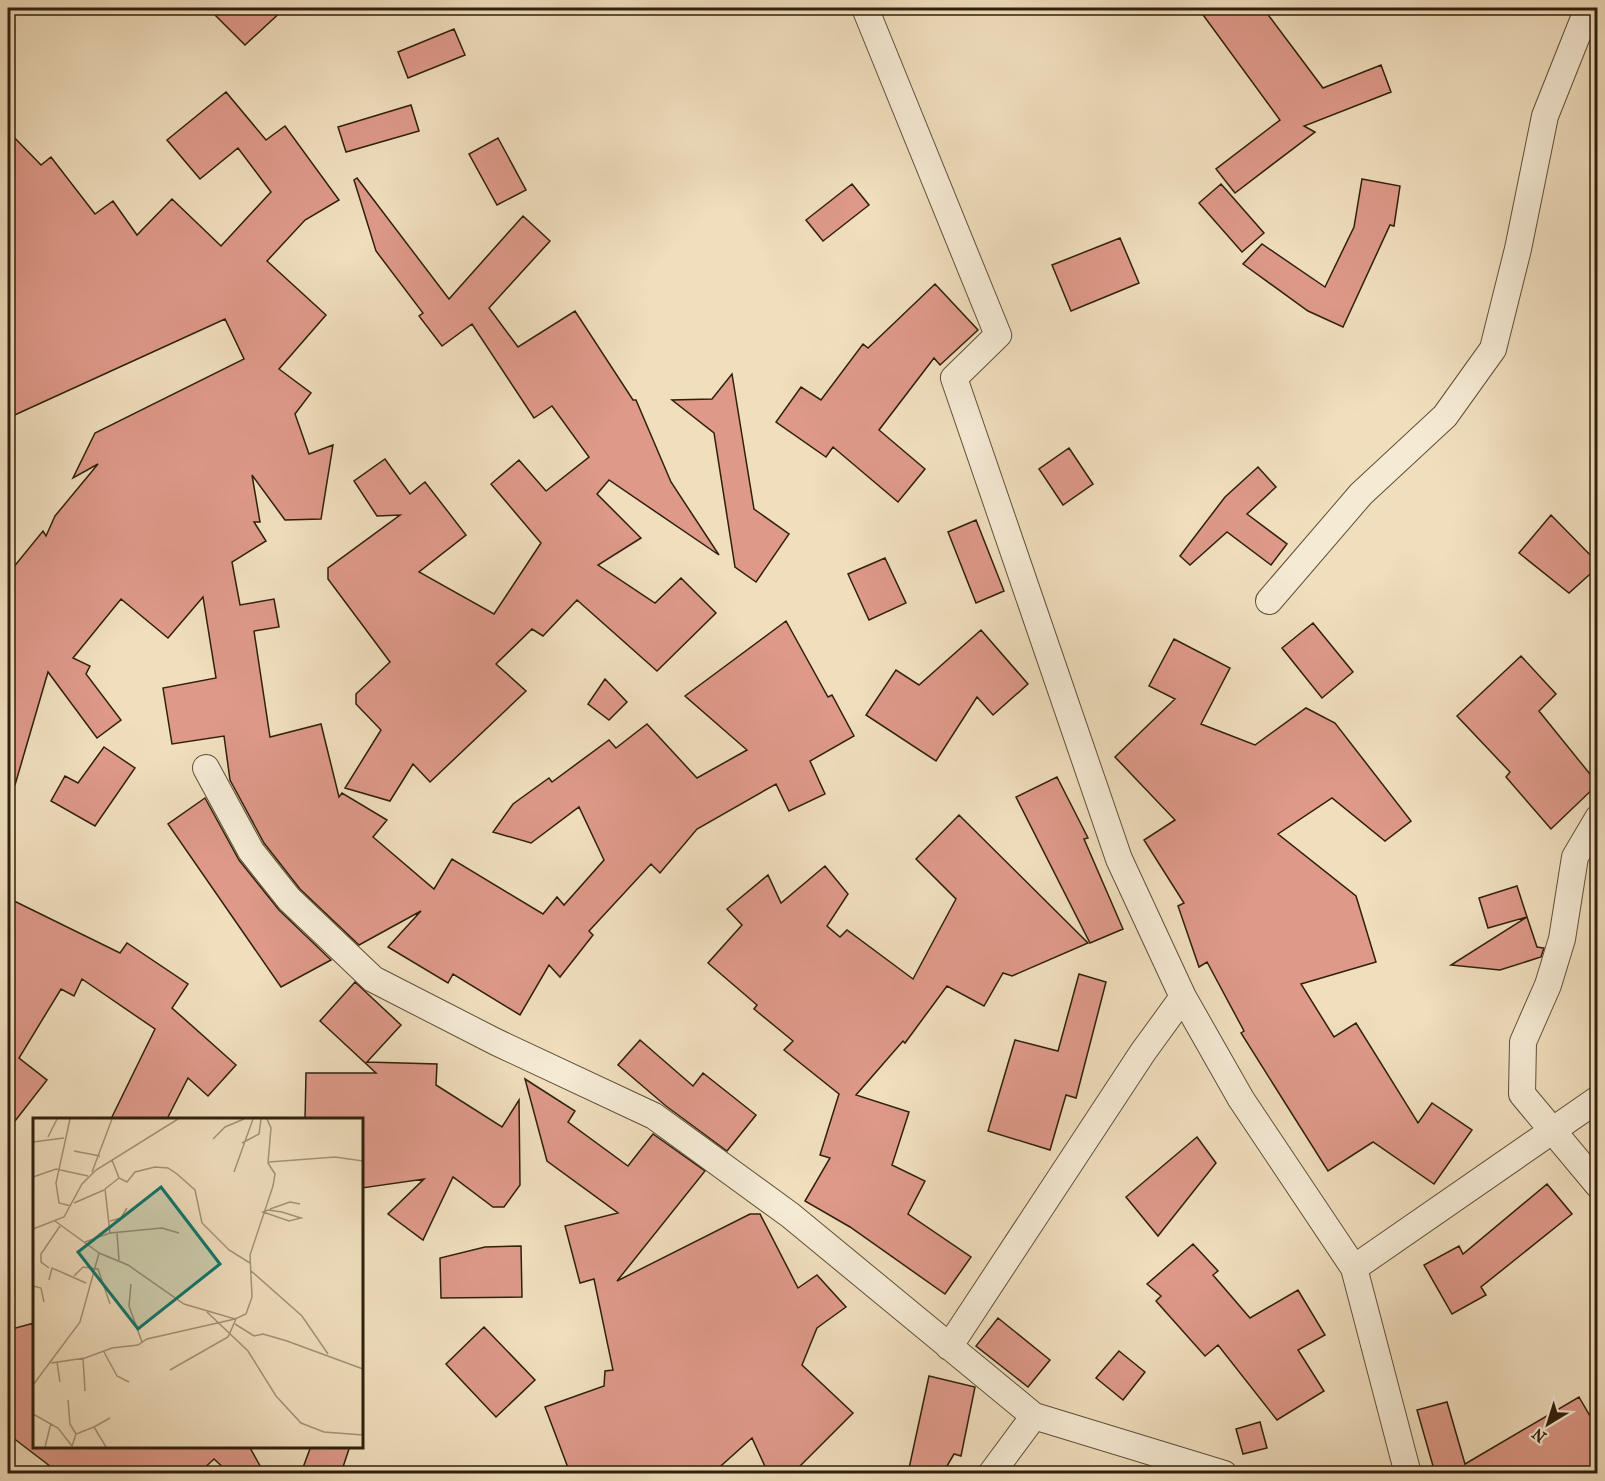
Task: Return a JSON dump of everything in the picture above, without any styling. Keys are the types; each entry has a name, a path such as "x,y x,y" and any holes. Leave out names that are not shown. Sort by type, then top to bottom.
{"street":[{"path":"865,8 998,335 954,378 1119,859 1183,997 1241,1099 1354,1268 1408,1473"},
{"path":"1269,602 1360,494 1445,416 1493,349 1518,249 1545,116 1588,8"},
{"path":"206,768 251,851 289,899 373,979 496,1042 654,1116 790,1215 1034,1416 1224,1473"},
{"path":"1598,818 1575,857 1562,939 1548,985 1523,1042 1521,1094 1598,1185"},
{"path":"949,1347 1143,1052 1183,997"},
{"path":"1354,1268 1598,1099"},
{"path":"991,1473 1034,1416"}],"building":[{"path":"208,8 285,8 245,45"},
{"path":"1198,8 1263,8 1323,88 1381,65 1391,92 1304,126 1315,132 1235,193 1216,169 1280,120"},
{"path":"454,29 465,55 408,78 398,52"},
{"path":"226,92 266,140 285,126 339,200 305,220 267,261 326,315 279,369 311,393 295,414 309,454 333,445 321,519 285,520 252,475 260,522 254,522 266,541 232,562 240,605 274,599 279,627 254,631 270,737 321,724 339,797 342,793 387,820 373,837 434,889 452,859 543,914 557,897 564,905 604,860 579,807 531,843 493,832 513,804 549,778 552,782 609,740 616,748 647,724 697,778 747,750 685,696 786,621 828,697 832,695 854,736 810,761 825,794 789,811 776,784 697,829 660,873 651,864 589,931 593,935 560,977 549,965 520,1015 453,974 448,983 388,947 421,911 359,945 300,889 264,843 230,780 224,736 172,744 163,688 216,678 203,597 168,638 121,599 73,658 90,666 86,674 121,720 97,738 48,672 15,785 8,784 8,574 43,531 46,536 55,516 98,464 73,478 95,433 244,359 225,319 8,418 8,131 41,165 51,157 95,214 113,201 137,235 172,199 221,246 271,192 238,148 200,179 167,140"},
{"path":"411,105 419,131 346,152 338,127"},
{"path":"498,138 526,190 497,205 469,154"},
{"path":"357,178 449,299 523,216 550,241 489,308 518,347 575,311 633,400 636,400 671,482 719,555 609,480 597,494 641,538 598,565 655,603 681,578 716,613 657,671 577,600 543,636 532,629 496,664 526,691 430,782 413,764 390,801 345,788 381,730 356,704 356,694 390,662 328,579 328,568 400,515 377,516 354,481 385,459 410,494 425,482 466,535 419,572 494,614 541,543 491,484 519,460 546,491 589,457 552,406 534,418 472,324 442,346 419,316 423,313 376,251 354,180"},
{"path":"1362,179 1400,186 1394,226 1390,225 1343,327 1308,311 1243,264 1262,244 1325,287 1354,227"},
{"path":"852,184 869,205 823,241 806,220"},
{"path":"1221,184 1264,233 1242,252 1199,203"},
{"path":"1120,238 1139,283 1071,311 1052,265"},
{"path":"935,284 978,330 940,365 934,358 879,430 925,469 898,502 833,447 826,457 776,422 801,387 821,400 863,344 868,348"},
{"path":"732,374 754,509 789,534 756,582 735,567 714,433 672,400 712,399"},
{"path":"1069,448 1093,484 1063,505 1039,469"},
{"path":"1258,467 1276,487 1247,514 1287,544 1271,565 1227,532 1190,565 1180,556 1225,497"},
{"path":"1551,515 1598,563 1598,567 1569,593 1519,553"},
{"path":"976,520 1004,591 976,603 948,532"},
{"path":"885,558 906,603 869,620 848,574"},
{"path":"1313,623 1353,672 1322,698 1282,648"},
{"path":"981,630 1028,684 993,715 977,697 936,761 866,715 896,670 919,685"},
{"path":"1174,639 1230,668 1201,724 1255,745 1306,708 1335,723 1411,821 1385,841 1332,798 1278,834 1356,896 1376,962 1301,984 1334,1037 1356,1023 1418,1123 1432,1103 1472,1130 1434,1184 1373,1142 1328,1171 1241,1033 1244,1031 1207,962 1199,967 1178,906 1184,903 1144,840 1175,820 1115,757 1175,699 1149,686"},
{"path":"1521,656 1556,694 1539,711 1598,784 1551,829 1506,777 1510,772 1457,716"},
{"path":"605,679 627,702 609,720 588,704"},
{"path":"104,747 135,768 95,826 51,801 65,776 78,783"},
{"path":"1057,777 1088,838 1084,839 1123,929 1090,943 1016,797"},
{"path":"205,798 239,860 279,910 331,960 281,987 168,824"},
{"path":"959,815 1088,943 1012,976 1003,973 984,1006 947,986 905,1043 903,1041 856,1095 909,1112 892,1165 925,1181 908,1214 971,1257 945,1294 850,1227 805,1201 830,1158 820,1155 839,1094 784,1050 793,1041 754,1009 757,1005 708,963 742,925 727,909 768,875 781,903 825,866 848,894 827,926 840,937 847,930 913,979 956,899 916,859"},
{"path":"1517,886 1527,917 1488,928 1479,898"},
{"path":"8,898 120,953 127,943 188,984 172,1008 236,1065 208,1096 188,1078 168,1118 111,1118 155,1029 82,979 74,996 61,989 19,1058 47,1080 8,1130"},
{"path":"1527,917 1537,947 1544,948 1541,957 1500,970 1451,965"},
{"path":"1079,974 1106,982 1076,1098 1066,1095 1050,1150 988,1131 1015,1040 1058,1051"},
{"path":"355,982 401,1025 367,1062 437,1064 436,1085 502,1127 519,1100 520,1185 504,1207 493,1207 453,1177 423,1240 388,1214 424,1179 363,1188 363,1118 305,1118 306,1073 376,1073 320,1021"},
{"path":"640,1040 693,1086 703,1073 756,1115 727,1151 666,1106 618,1065"},
{"path":"525,1079 575,1111 568,1122 628,1166 653,1134 705,1171 617,1281 750,1214 760,1214 798,1288 817,1275 846,1307 817,1328 802,1365 853,1413 793,1473 768,1473 752,1438 713,1473 570,1473 545,1407 604,1386 605,1371 613,1370 594,1279 580,1283 565,1226 618,1213 547,1161"},
{"path":"1197,1137 1216,1163 1158,1236 1126,1197"},
{"path":"1547,1184 1572,1214 1481,1287 1486,1295 1452,1314 1424,1265 1459,1246 1463,1254"},
{"path":"1193,1244 1218,1271 1213,1275 1250,1318 1298,1290 1325,1335 1298,1350 1324,1391 1277,1420 1218,1345 1205,1356 1156,1301 1161,1296 1147,1284"},
{"path":"521,1246 522,1297 441,1298 440,1258 485,1247"},
{"path":"998,1318 1050,1360 1028,1387 976,1346"},
{"path":"33,1323 33,1448 250,1448 264,1473 229,1473 214,1459 199,1473 59,1473 8,1434 8,1330"},
{"path":"484,1327 535,1380 496,1417 446,1364"},
{"path":"1119,1351 1145,1372 1123,1400 1096,1378"},
{"path":"929,1376 975,1387 961,1456 954,1454 943,1473 908,1473"},
{"path":"1579,1397 1598,1430 1598,1473 1435,1473 1417,1410 1447,1402 1465,1464"},
{"path":"1260,1422 1267,1448 1243,1454 1236,1429"},
{"path":"310,1448 349,1448 341,1473 301,1473"}]}
